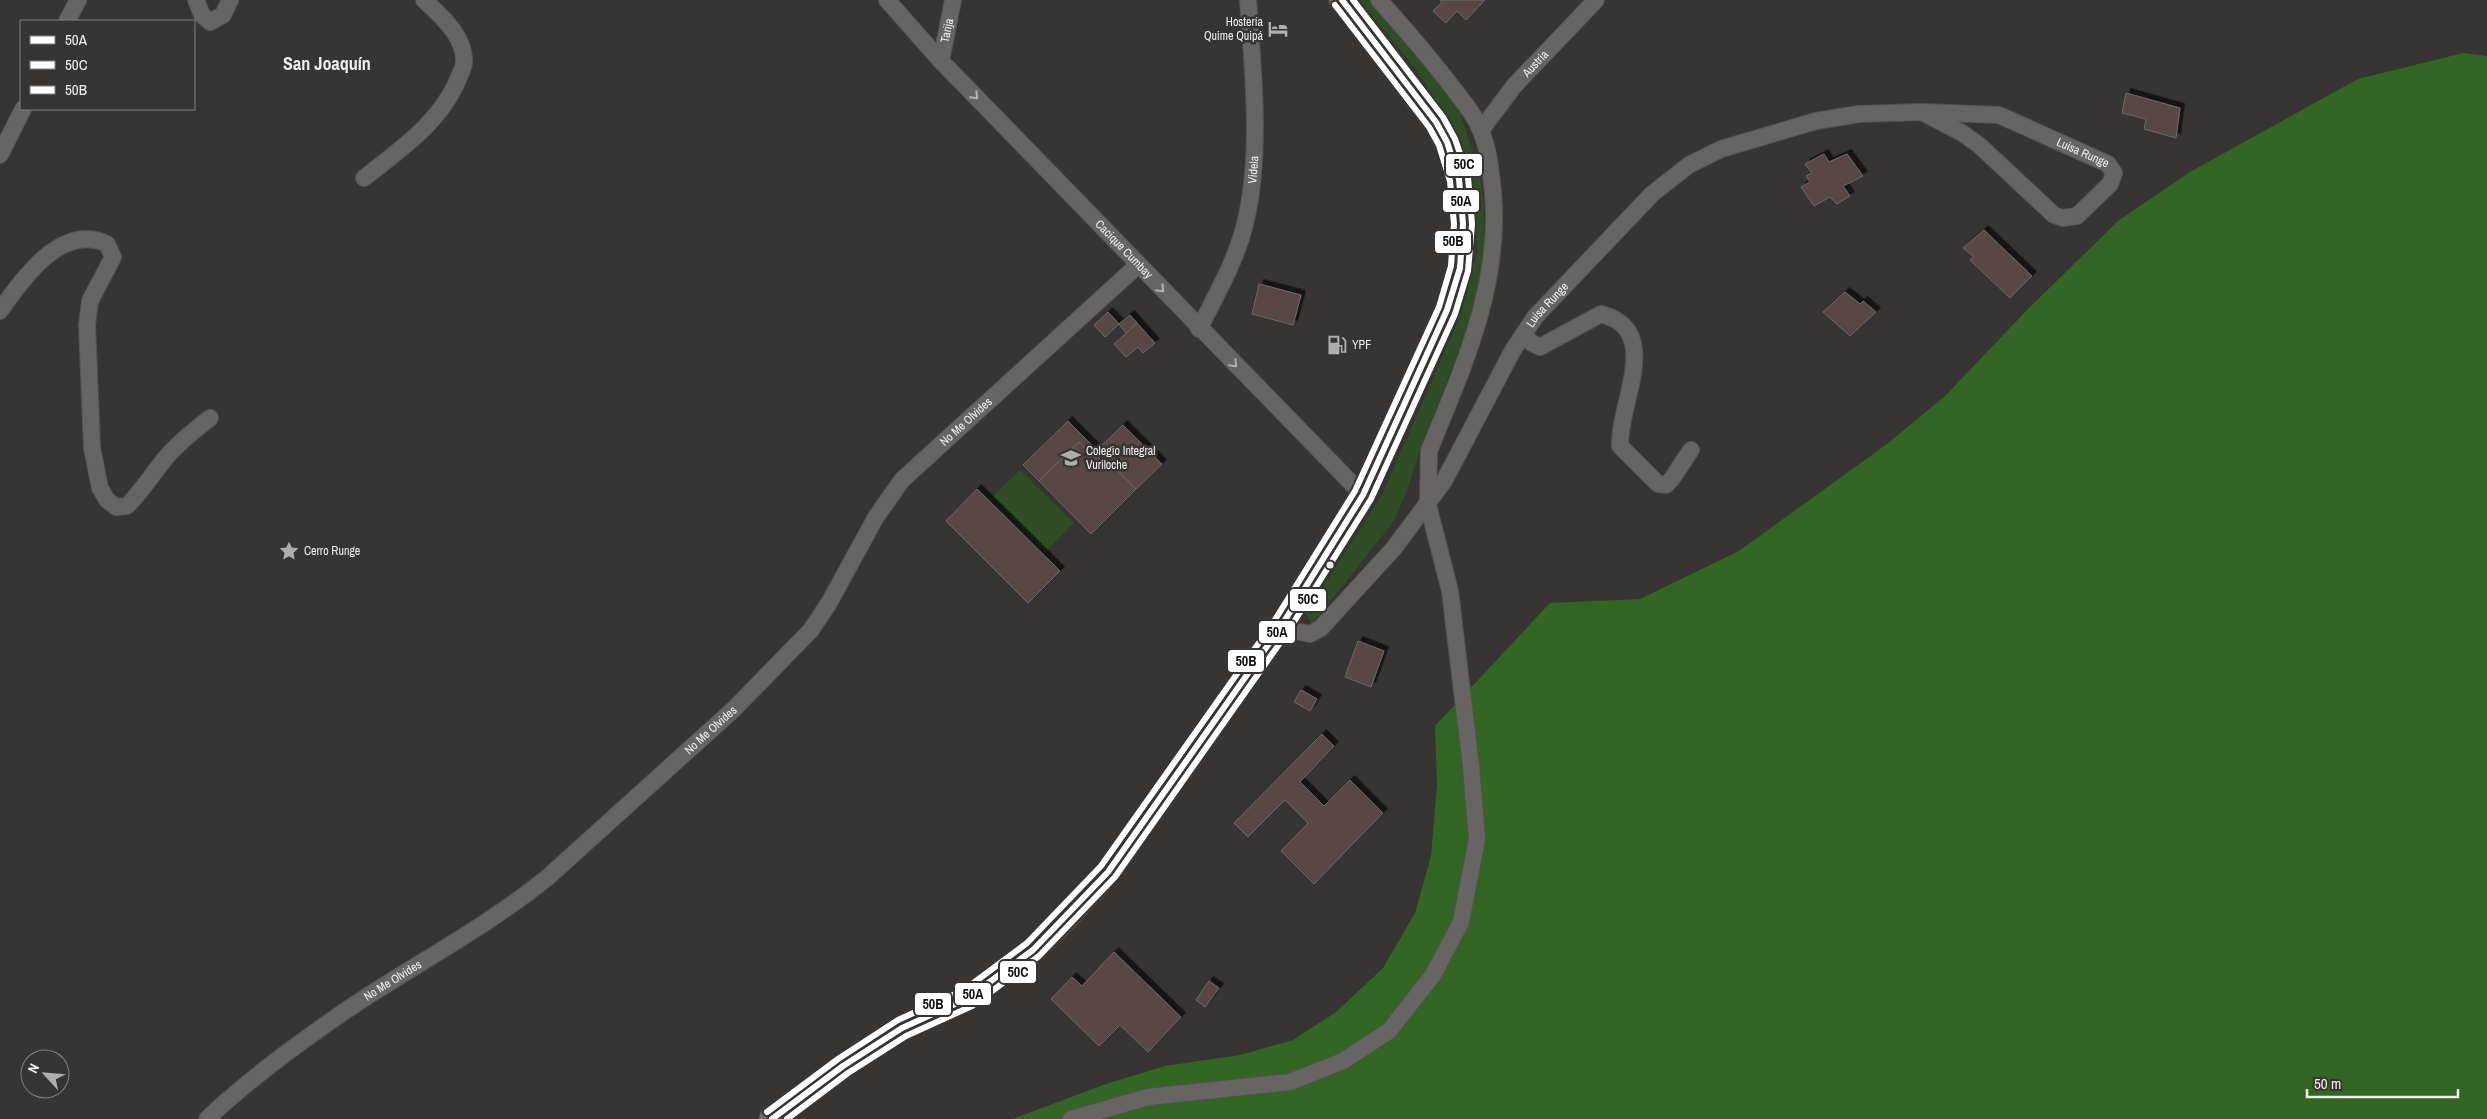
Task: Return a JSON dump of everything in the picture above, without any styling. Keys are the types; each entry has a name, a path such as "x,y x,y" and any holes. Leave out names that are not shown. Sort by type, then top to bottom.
{"main road":[{"path":"772,1119 843,1066 902,1028 968,998 1033,950 1066,917 1108,872 1280,628 1363,495 1447,310 1460,268 1463,224 1459,178 1446,142 1436,122 1342,0"}],"street":[{"path":"68,20 78,0"},
{"path":"196,0 202,15 210,22 223,15 230,0"},
{"path":"364,178 406,146 436,116 454,89 464,63 458,38 445,21 424,0"},
{"name":"Cacique Cumbay","path":"887,0 942,61 1363,495"},
{"name":"Tarija","path":"942,61 953,0"},
{"name":"Videla","path":"1200,329 1234,258 1245,224 1254,169 1252,65 1248,0"},
{"path":"1071,1119 1148,1098 1290,1082 1342,1061 1389,1031 1433,974 1462,922 1477,839 1470,757 1450,591 1428,505 1429,451 1472,344 1488,290 1493,258 1495,210 1491,165 1481,130 1461,99 1424,51 1379,0"},
{"name":"Austria","path":"1481,130 1514,86 1596,0"},
{"path":"0,155 23,110"},
{"name":"Luisa Runge","path":"1280,628 1310,634 1321,628 1394,548 1428,505 1444,481 1489,394 1535,317 1652,194 1689,165 1721,149 1816,121 1859,114 1922,112 1999,115 2108,164 2114,173 2110,184 2077,216 2063,218 2054,215 1979,146 1962,133 1922,112"},
{"path":"0,311 24,277 69,242 80,238 98,240 107,244 113,257 90,301 87,325 92,448 100,488 107,500 116,507 127,506 140,493 163,461 187,436 210,418"},
{"name":"No Me Olvides","path":"206,1119 232,1095 356,1004 519,901 734,709 811,630 830,603 876,517 902,480 1138,264"},
{"path":"1523,335 1532,343 1540,346 1601,314 1612,316 1625,326 1633,342 1636,356 1634,374 1620,429 1620,446 1658,484 1666,485 1691,450"}],"green space":[{"path":"1359,0 1371,0 1424,62 1460,113 1478,167 1484,206 1484,272 1469,325 1418,455 1408,488 1393,522 1312,624 1306,614 1383,493 1460,317 1477,253 1473,192 1466,161 1448,118 1416,69"},
{"path":"2463,53 2487,56 2487,1119 1013,1119 1106,1084 1165,1066 1240,1055 1293,1040 1336,1012 1383,968 1415,913 1431,856 1437,785 1435,726 1550,603 1640,599 1739,551 1887,444 1945,396 2028,309 2118,221 2190,172 2358,79"},
{"path":"1020,470 1074,523 1046,551 992,497"}],"building":[{"path":"1440,0 1485,0 1466,20 1457,11 1446,23 1433,11 1442,2"},
{"path":"2126,93 2180,108 2176,138 2144,129 2146,119 2122,113"},
{"path":"1824,154 1829,162 1847,154 1863,176 1843,186 1850,196 1837,204 1830,197 1814,206 1801,187 1810,182 1806,176 1812,173 1805,164"},
{"path":"1984,230 2032,276 2010,298 1970,260 1974,257 1963,248"},
{"path":"1259,284 1301,295 1293,325 1252,314"},
{"path":"1845,292 1860,304 1863,301 1876,312 1850,336 1823,312"},
{"path":"1108,312 1119,324 1105,337 1094,325"},
{"path":"1130,315 1137,323 1126,333 1119,324"},
{"path":"1137,323 1155,343 1143,353 1138,347 1126,357 1114,344"},
{"path":"1068,421 1108,461 1103,466 1079,442 1039,481 1023,465"},
{"path":"1123,425 1162,464 1136,489 1097,450"},
{"path":"1079,442 1103,466 1108,461 1136,489 1091,534 1039,481"},
{"path":"977,489 1060,571 1028,603 946,521"},
{"path":"1358,641 1384,651 1371,687 1345,677"},
{"path":"1301,690 1317,699 1310,711 1294,702"},
{"path":"1322,734 1334,746 1300,782 1324,806 1350,780 1383,813 1314,884 1281,851 1308,823 1285,800 1248,837 1234,823"},
{"path":"1114,952 1181,1017 1148,1052 1120,1025 1099,1046 1051,999 1072,977 1082,986"},
{"path":"1209,981 1219,988 1205,1007 1196,1000"}],"transit line":[{"name":"50A","path":"772,1119 843,1066 902,1028 968,998 1033,950 1108,872 1280,628 1363,495 1447,310 1460,268 1463,224 1459,179 1447,142 1436,122 1342,0"},
{"name":"50C","path":"787,1119 848,1073 906,1036 972,1006 1039,956 1115,877 1287,633 1371,499 1455,314 1468,271 1472,224 1468,177 1455,139 1443,117 1353,0"},
{"name":"50B","path":"767,1112 838,1059 898,1020 964,990 1027,943 1101,866 1273,623 1355,491 1439,307 1451,266 1454,224 1450,181 1439,145 1429,127 1335,5"}],"place":[{"name":"Hostería Quime Quipá","path":"1278,29"},
{"name":"YPF","path":"1337,345"},
{"name":"Colegio Integral Vuriloche","path":"1071,458"},
{"name":"Cerro Runge","path":"289,551"}],"district":[{"name":"San Joaquín","path":"327,63"}]}
